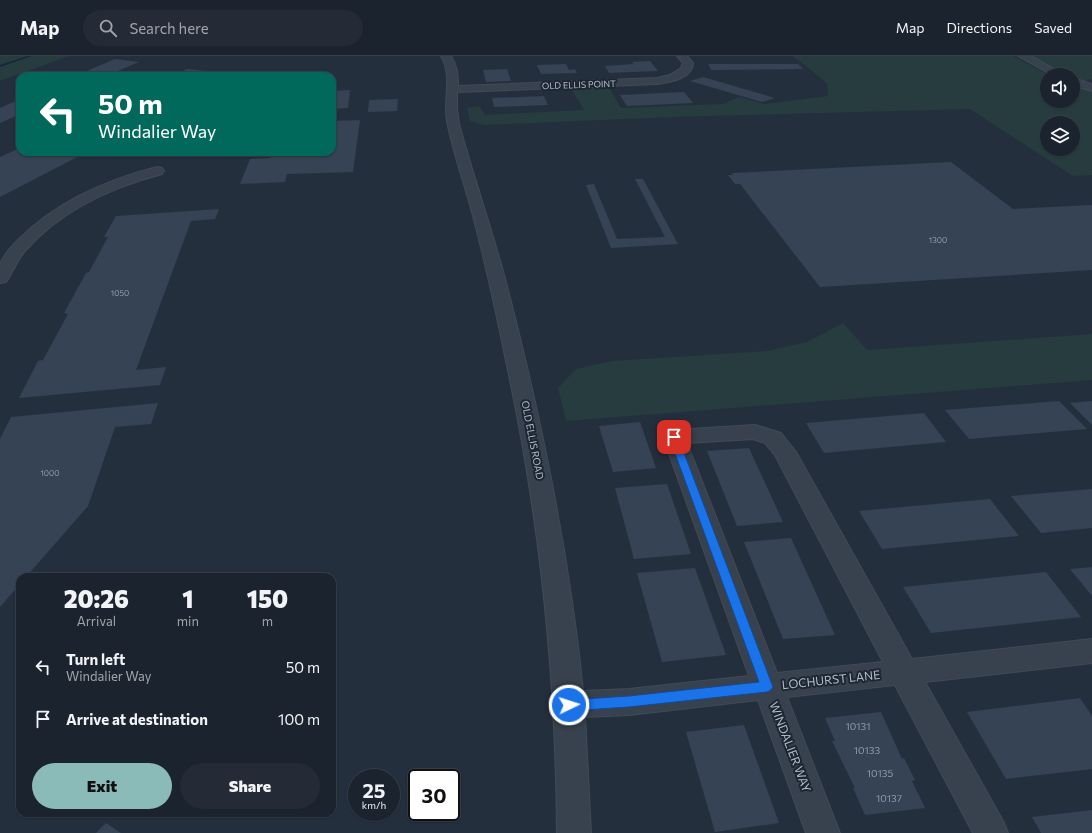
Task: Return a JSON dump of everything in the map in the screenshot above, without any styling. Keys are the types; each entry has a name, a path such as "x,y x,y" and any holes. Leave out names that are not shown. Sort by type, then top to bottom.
{"street":[{"name":"OLD ELLIS ROAD","path":"446,56 452,70 451,112 455,130 490,254 537,456 556,586 569,705 573,763 574,833"},
{"name":"OLD ELLIS POINT","path":"452,89 657,81 676,77 686,71 688,63 682,56"},
{"path":"1023,56 1046,68"},
{"path":"1080,84 1092,88"},
{"path":"3,270 30,237 54,218 117,183 135,176 157,171"},
{"name":"WINDALIER WAY","path":"823,833 674,437 755,432 773,438 785,452 804,486 903,672"},
{"name":"LOCHURST LANE","path":"569,705 629,702 1092,651"},
{"path":"903,672 991,833"}],"green space":[{"path":"0,56 69,56 25,72 16,72 16,75 0,81"},
{"path":"793,56 1013,56 1040,70 1040,108 1080,108 1080,88 1092,91 1092,175 1073,176 1042,156 1080,156 1080,116 1040,116 1040,155 970,109 672,117 484,125 470,121 467,108 479,106 485,115 584,110 570,87 608,86 621,108 723,104 739,97 764,104 828,96 827,83"},
{"path":"1031,56 1092,56 1092,79 1082,82 1080,81 1080,68 1055,68"},
{"path":"843,323 867,350 1092,334 1092,380 566,421 558,388 576,369 612,361 767,351 807,342"}],"building":[{"path":"115,59 139,62 115,72 84,72"},
{"path":"650,61 658,71 609,73 605,66 634,64 632,62"},
{"path":"566,64 569,70 575,69 577,73 541,74 537,65"},
{"path":"708,64 798,64 803,69 711,70"},
{"path":"187,69 217,72 181,72"},
{"path":"507,69 511,81 486,82 483,70"},
{"path":"703,77 775,98 762,102 690,81"},
{"path":"350,90 348,108 336,109 336,91"},
{"path":"684,92 693,103 627,106 620,95"},
{"path":"544,96 548,105 494,107 492,98"},
{"path":"398,99 397,111 368,112 369,100"},
{"path":"16,101 16,116 0,123 0,108"},
{"path":"360,120 353,172 287,174 285,182 240,184 250,159 270,158 271,156 336,156 336,121"},
{"path":"16,150 16,156 79,156 0,197 0,157"},
{"path":"951,162 1013,209 1092,205 1092,270 820,287 740,184 735,184 728,175 733,175 732,173"},
{"path":"635,179 643,179 678,244 611,248 586,185 594,184 617,239 665,237"},
{"path":"219,209 215,219 191,221 136,370 166,367 160,385 19,398 38,361 43,360 68,314 64,313 108,237 104,237 116,216"},
{"path":"1059,401 1087,429 969,439 945,410"},
{"path":"1092,401 1092,425 1070,403"},
{"path":"158,403 151,424 115,427 88,506 29,573 16,573 16,589 0,607 0,439 11,417"},
{"path":"924,413 946,442 824,453 806,423"},
{"path":"640,422 656,468 613,472 599,426"},
{"path":"749,448 783,522 737,526 707,451"},
{"path":"667,484 691,554 634,559 615,488"},
{"path":"1092,489 1092,528 1041,533 1011,496"},
{"path":"990,499 1019,536 882,549 859,511"},
{"path":"791,538 835,635 783,639 744,542"},
{"path":"1092,567 1092,596 1070,569"},
{"path":"695,568 726,655 662,662 637,573"},
{"path":"1046,572 1081,617 931,633 903,587"},
{"path":"1080,698 1092,716 1092,769 1006,779 967,712"},
{"path":"881,712 902,759 904,758 915,780 912,781 925,808 865,815 853,788 855,788 832,741 835,741 825,718"},
{"path":"744,725 779,823 715,832 686,732"},
{"path":"1092,810 1092,833 1041,833 1032,817"},
{"path":"106,823 121,833 96,833"}],"waterway":[{"path":"0,66 31,56"}],"route":[{"path":"569,705 629,702 767,687 674,437"}]}
